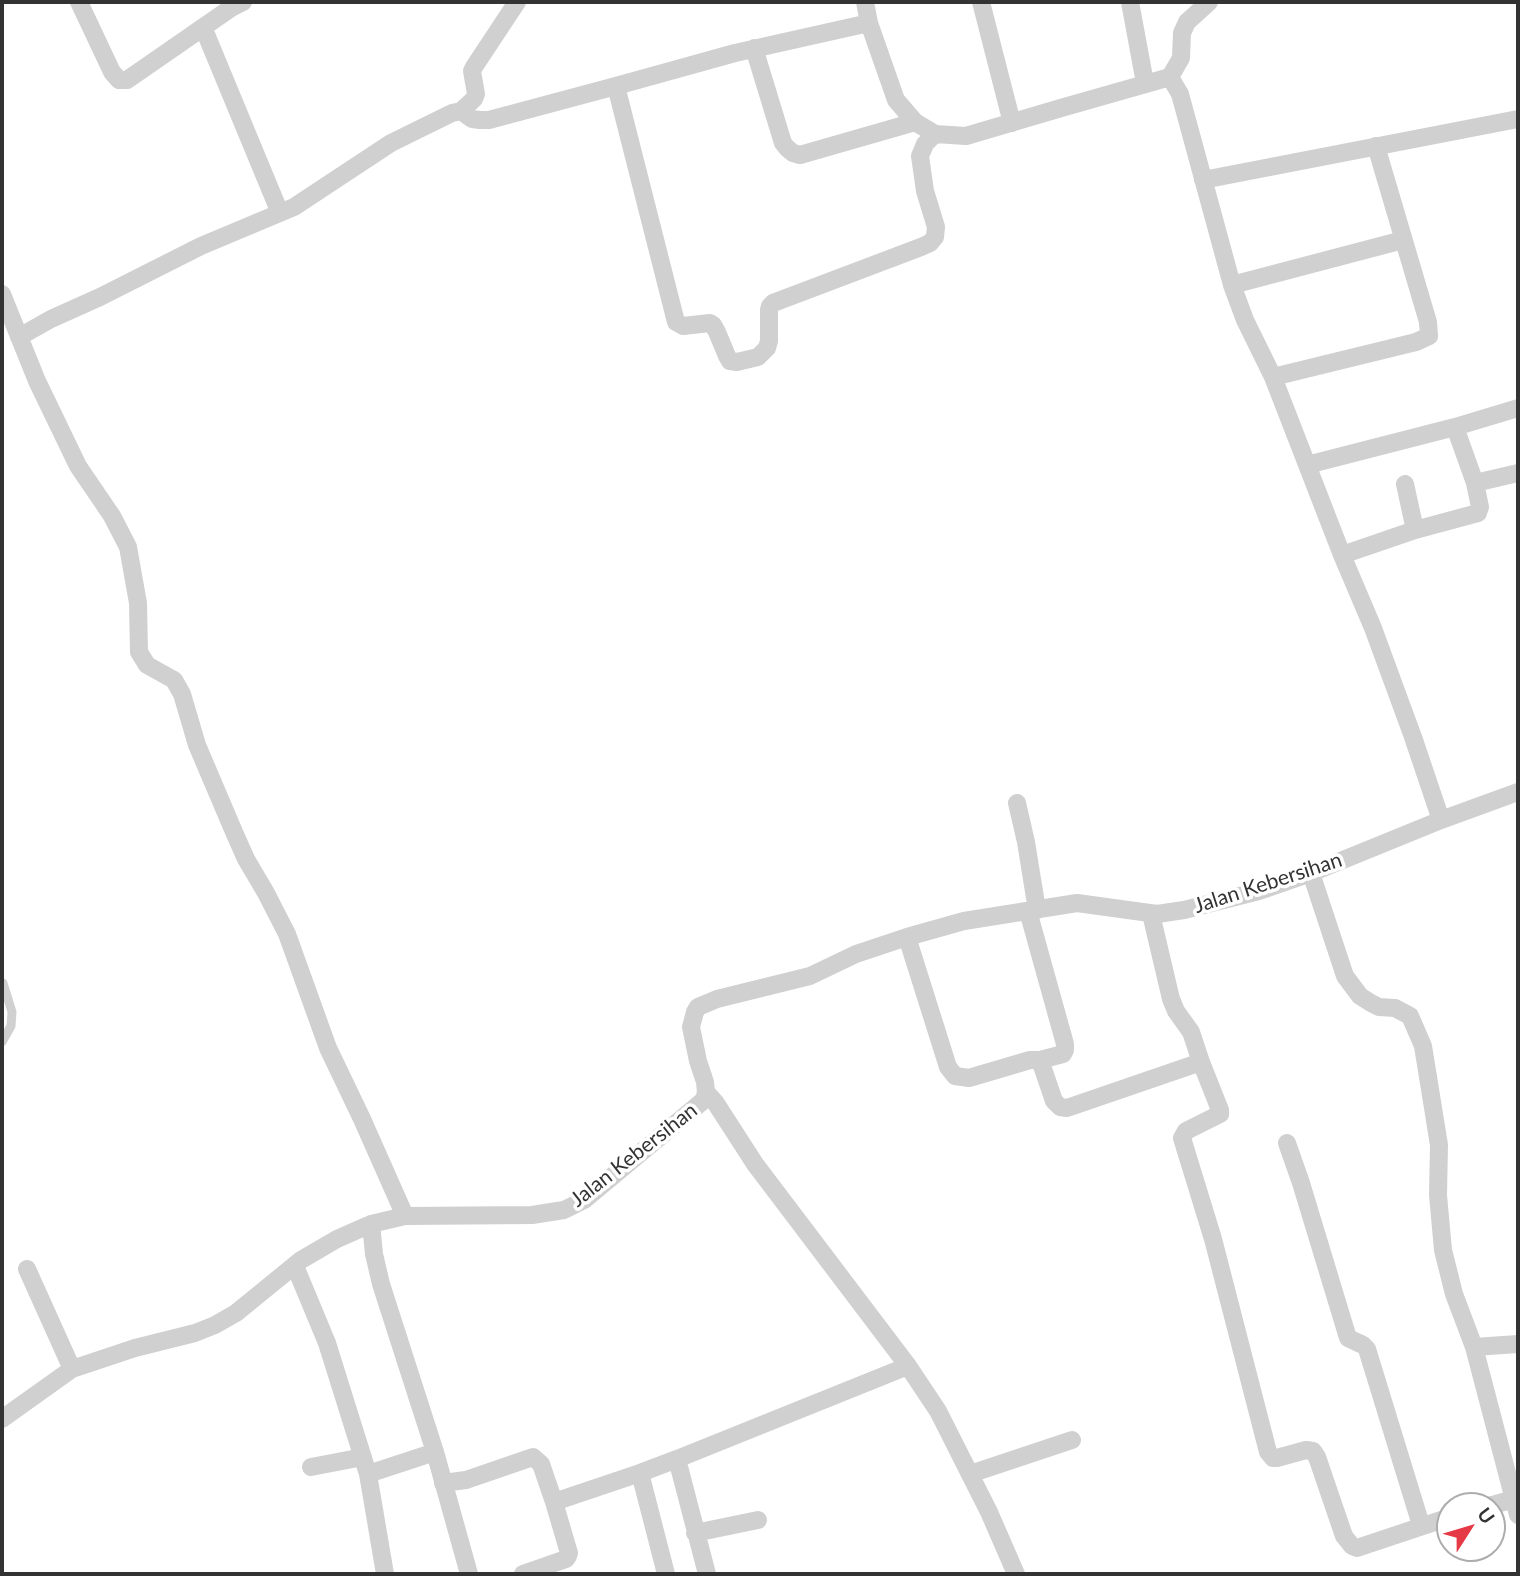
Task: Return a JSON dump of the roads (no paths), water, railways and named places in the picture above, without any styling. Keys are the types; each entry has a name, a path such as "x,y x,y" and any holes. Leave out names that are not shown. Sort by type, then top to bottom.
{"street":[{"path":"79,2 112,72 119,80 127,80 243,2"},
{"path":"19,337 201,246 308,199 391,143 461,111 477,94 472,71 517,2"},
{"path":"866,2 869,23 896,100 915,122 935,134 965,136 1170,77 1181,58 1182,33 1187,22 1209,2"},
{"path":"981,2 1012,123"},
{"path":"1130,2 1145,83"},
{"path":"461,111 472,119 489,120 754,48 869,23"},
{"path":"203,27 280,213"},
{"path":"754,48 783,143 793,153 800,155 915,122"},
{"path":"1170,77 1180,94 1232,285 1245,320 1273,377 1378,640 1441,820"},
{"path":"616,86 676,322 683,326 713,325 730,361 758,357 767,348 770,306 773,303 930,243 935,237 936,227 925,191 920,156 925,144 935,134"},
{"path":"1203,180 1518,119"},
{"path":"1273,377 1404,345 1429,335 1428,322 1376,146"},
{"path":"1232,285 1403,240"},
{"path":"2,294 37,382 78,466 112,516 128,547 138,603 139,652 147,665 174,680 182,694 197,745 233,832 287,934 328,1048 405,1216"},
{"path":"1307,465 1518,408"},
{"path":"1342,555 1415,530 1478,513 1480,507 1475,483 1455,427"},
{"path":"1475,483 1518,473"},
{"path":"1405,484 1415,530"},
{"name":"Jalan Kebersihan","path":"2,1419 72,1369 215,1325 236,1313 301,1260 370,1224 405,1216 532,1215 564,1210 584,1200 704,1100 706,1092 691,1027 698,1007 717,999 810,976 856,954 964,921 1077,903 1157,914 1259,891 1518,792"},
{"path":"907,937 948,1067 954,1076 969,1078 1065,1052 1032,910 1026,842 1017,803"},
{"path":"1311,873 1345,976 1360,996 1371,1003 1379,1007 1395,1008 1410,1016 1423,1046 1439,1145 1438,1195 1443,1250 1454,1294 1511,1460 1516,1507"},
{"path":"1151,914 1171,999 1191,1032 1220,1110 1220,1114 1186,1131 1182,1138 1213,1239 1269,1452 1273,1458 1277,1458 1306,1450 1313,1451 1344,1536 1352,1546 1357,1548 1436,1521"},
{"path":"1040,1060 1054,1101 1060,1107 1067,1108 1201,1062"},
{"path":"706,1092 755,1164 908,1366 938,1411 989,1512 1016,1574"},
{"path":"1287,1143 1348,1338 1367,1349 1422,1525"},
{"path":"370,1224 381,1284 435,1452 469,1574"},
{"path":"295,1266 327,1343 365,1466 385,1574"},
{"path":"26,1269 72,1369"},
{"path":"1474,1347 1518,1344"},
{"path":"554,1502 677,1459 908,1366"},
{"path":"970,1474 1072,1440"},
{"path":"311,1467 365,1466 435,1452"},
{"path":"443,1483 466,1480 533,1457 541,1464 569,1553 566,1559 523,1574"},
{"path":"677,1459 707,1574"},
{"path":"640,1473 666,1574"},
{"path":"695,1533 758,1520"}],"lane":[{"path":"2,1042 11,1026 12,1012 3,983"}]}
